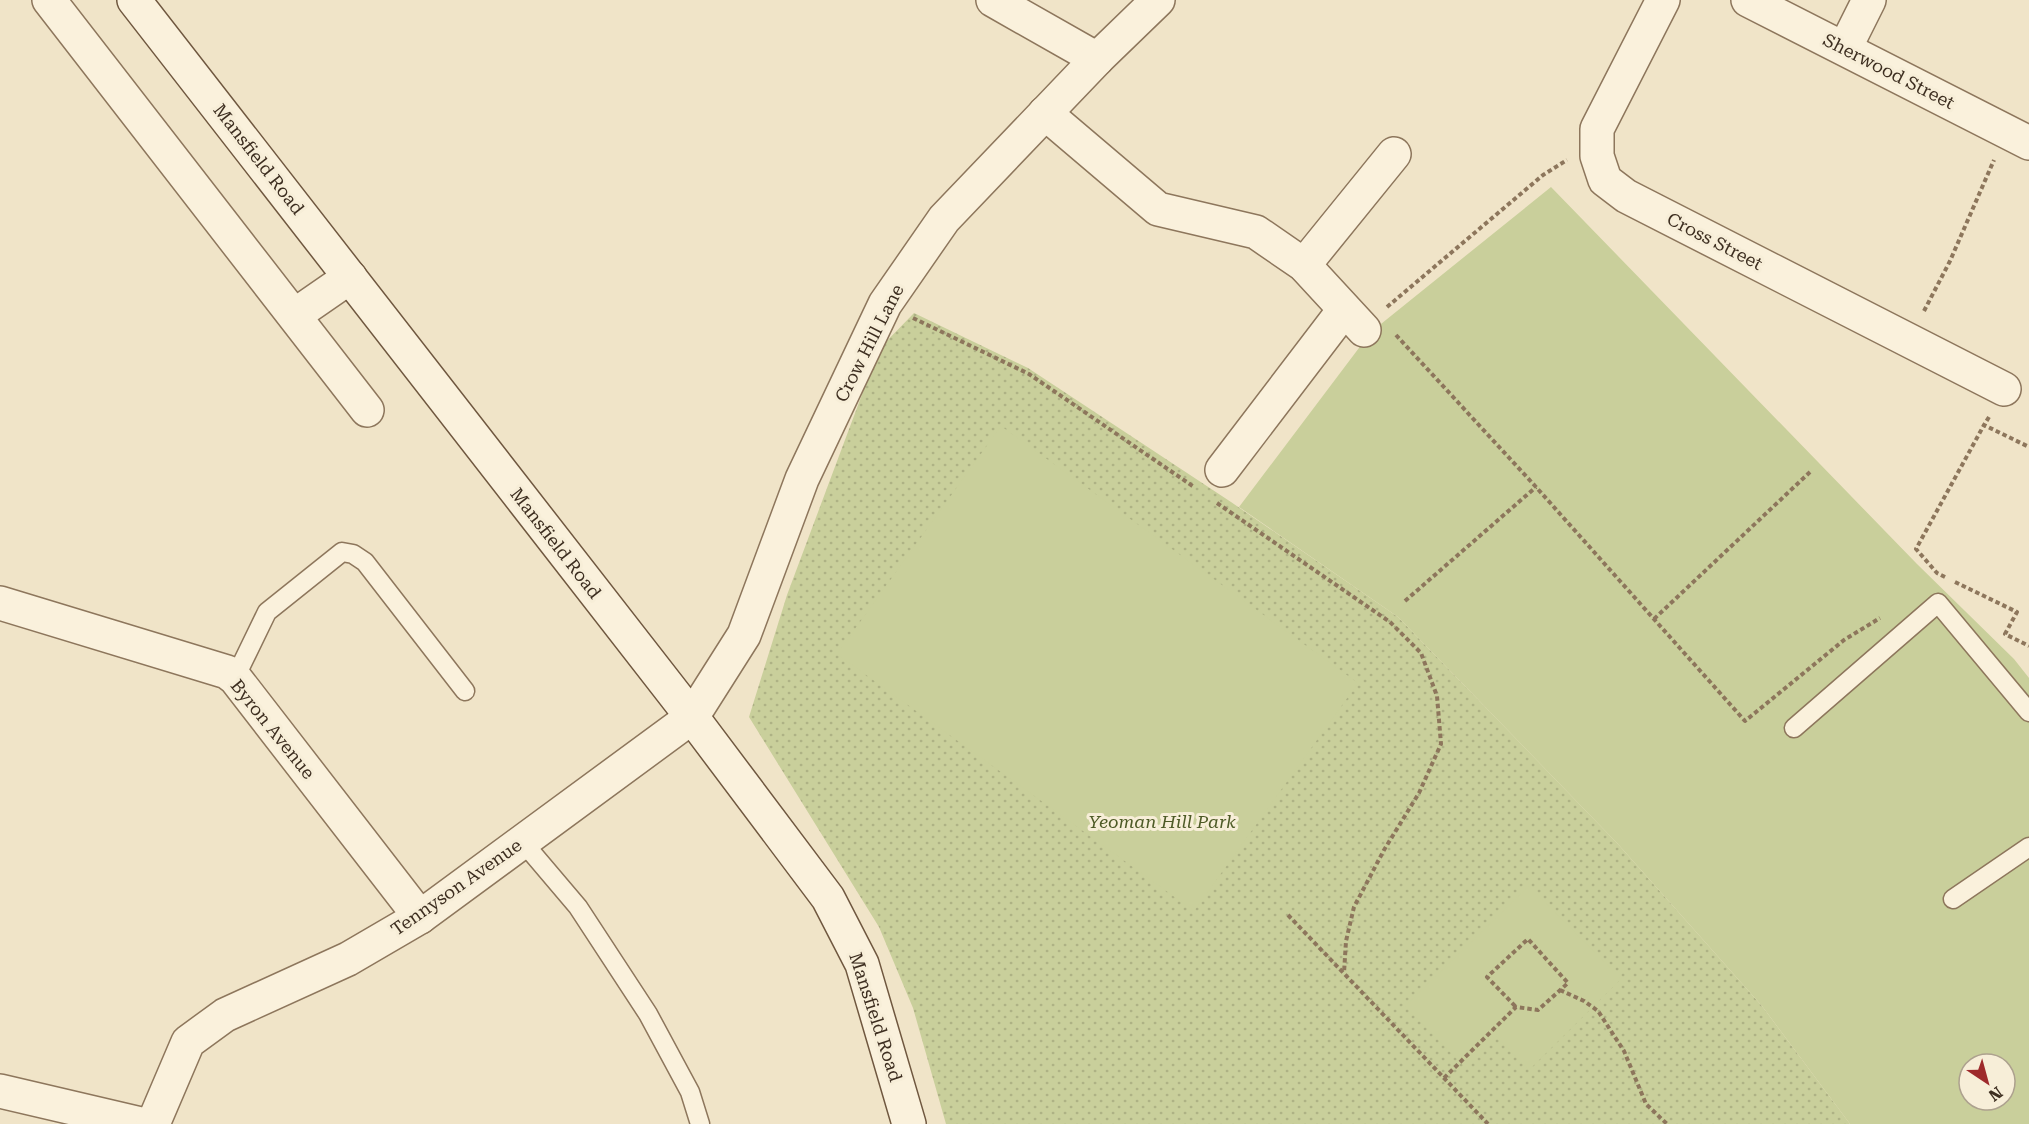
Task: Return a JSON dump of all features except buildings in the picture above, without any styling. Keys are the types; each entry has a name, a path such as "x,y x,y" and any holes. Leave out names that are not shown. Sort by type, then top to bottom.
{"street":[{"path":"50,0 367,410"},
{"name":"Mansfield Road","path":"134,0 692,717 828,898 862,964 909,1124"},
{"path":"993,0 1097,59"},
{"name":"Crow Hill Lane","path":"692,717 744,635 802,479 885,304 944,219 1097,59 1158,0"},
{"name":"Cross Street","path":"1663,0 1597,129 1597,156 1605,180 1626,196 2004,389"},
{"name":"Sherwood Street","path":"1748,0 2018,138"},
{"path":"1845,48 1869,0"},
{"path":"1045,113 1158,209 1256,232 1304,265 1367,323 1209,479"},
{"path":"1304,265 1394,154"},
{"path":"295,315 350,277"},
{"name":"Byron Avenue","path":"0,603 227,672 235,678 420,917"},
{"name":"Tennyson Avenue","path":"153,1124 188,1042 225,1016 348,959 420,917 692,717"},
{"path":"0,1091 141,1124"}],"lane":[{"path":"235,678 267,612 342,552 353,554 365,562 465,691"},
{"path":"1794,728 1938,603 2029,712"},
{"path":"522,841 578,907 648,1014 690,1092 700,1124"},
{"path":"1953,899 2029,847"}],"path":[{"path":"1909,340 2018,138"},
{"path":"1597,156 1567,159 1543,175 1367,323 1536,487 1745,721 1844,640 1881,617"},
{"path":"885,304 1029,374 1209,479"},
{"path":"1984,425 1916,549 1937,573 2017,612 2006,634 2029,646"},
{"path":"1654,619 1810,472"},
{"path":"1405,602 1536,487"},
{"path":"1216,502 1389,622 1420,653 1437,696 1441,744 1419,793 1384,850 1354,907 1346,940 1344,973"},
{"path":"1226,509 1231,502"},
{"path":"1288,915 1488,1124"},
{"path":"1528,939 1568,983 1538,1010 1516,1007 1487,976 1528,939"},
{"path":"1560,990 1584,1001 1598,1011 1624,1051 1646,1104 1667,1124"},
{"path":"1444,1078 1516,1007"}],"green space":[{"path":"1551,187 1917,564 2014,659 2029,678 2029,1124 1850,1124 1762,1006 1617,843 1398,617 1239,507 1371,332"},
{"name":"Yeoman Hill Park","path":"914,313 1028,368 1231,502 1398,617 1617,843 1762,1006 1850,1124 946,1124 913,1008 879,927 749,717 787,595 879,349"},
{"path":"1001,426 1358,683 1194,911 837,654"},
{"path":"1529,886 1621,979 1529,1070 1495,1035 1464,1066 1405,1006"}]}
